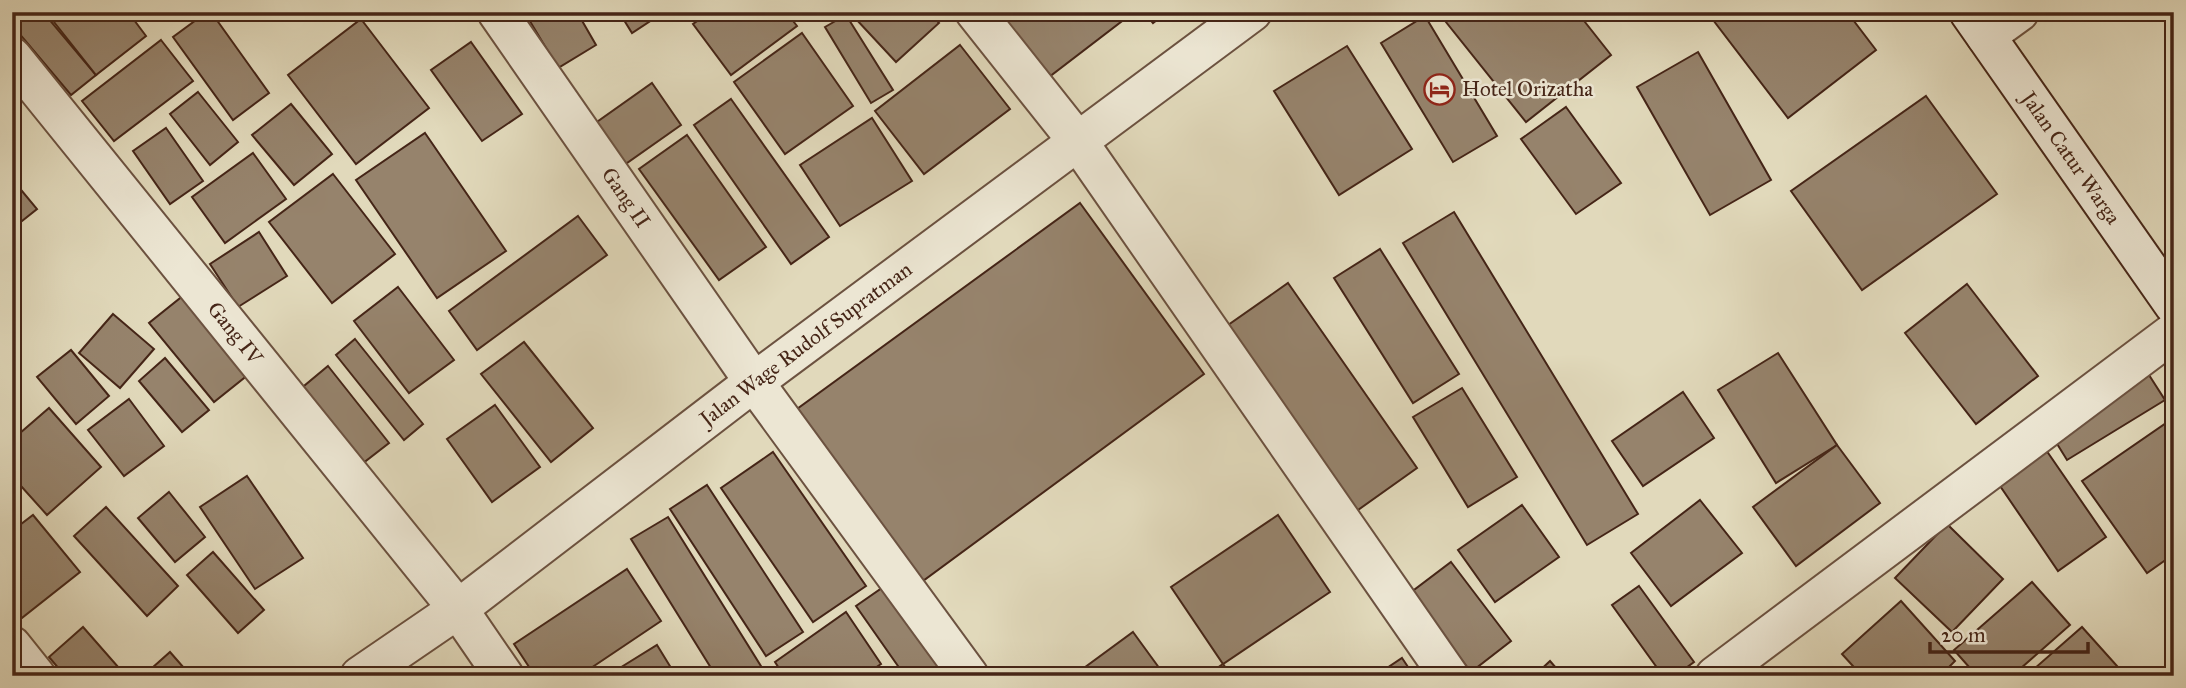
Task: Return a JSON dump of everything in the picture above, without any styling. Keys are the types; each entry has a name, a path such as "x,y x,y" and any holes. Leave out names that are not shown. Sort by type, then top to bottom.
{"street":[{"name":"Gang II","path":"497,12 754,382 969,676"},
{"path":"975,12 1079,143 1449,676"},
{"name":"Jalan Wage Rudolf Supratman","path":"360,676 458,609 754,382 1252,12"},
{"path":"1977,24 2019,12"},
{"name":"Jalan Catur Warga","path":"1977,24 2174,305"},
{"name":"Gang IV","path":"12,57 458,609 504,676"},
{"path":"1715,676 2174,332"},
{"path":"12,646 36,676"}],"building":[{"path":"12,12 43,12 96,75 71,95 12,25"},
{"path":"67,12 128,12 146,36 96,75 54,22"},
{"path":"207,12 211,12 269,93 233,120 173,37"},
{"path":"539,12 577,12 596,45 558,68 528,18"},
{"path":"619,12 664,12 632,33"},
{"path":"710,12 786,12 797,26 731,75 693,24"},
{"path":"861,12 930,12 939,23 896,62 855,18"},
{"path":"1012,12 1121,12 1126,18 1049,77 1003,19"},
{"path":"1144,12 1167,12 1153,23"},
{"path":"1438,12 1577,12 1611,55 1526,122"},
{"path":"1707,12 1847,12 1876,50 1788,118"},
{"path":"846,15 893,90 871,103 825,27"},
{"name":"Hotel Orizatha","path":"1425,16 1497,136 1453,162 1381,43"},
{"path":"361,19 429,108 356,164 288,75"},
{"path":"802,33 853,106 785,154 734,82"},
{"path":"161,40 193,81 114,141 82,101"},
{"path":"471,42 522,114 482,141 431,70"},
{"path":"960,45 1010,109 924,174 875,111"},
{"path":"1347,46 1412,149 1339,195 1274,91"},
{"path":"1698,52 1771,180 1710,215 1637,87"},
{"path":"652,83 681,125 617,170 587,129"},
{"path":"198,92 238,142 210,165 170,114"},
{"path":"1926,96 1997,194 1862,290 1791,191"},
{"path":"731,99 829,237 791,264 694,125"},
{"path":"291,104 332,154 294,185 252,135"},
{"path":"1566,107 1621,183 1576,214 1521,139"},
{"path":"872,118 912,181 840,226 800,165"},
{"path":"166,128 203,181 170,204 133,151"},
{"path":"425,133 506,251 437,298 356,180"},
{"path":"687,135 766,247 719,280 639,169"},
{"path":"253,153 286,199 225,243 192,197"},
{"path":"333,174 395,254 332,303 269,222"},
{"path":"12,179 37,209 12,229"},
{"path":"1080,203 1204,374 912,589 786,417"},
{"path":"1454,212 1638,514 1587,545 1403,243"},
{"path":"578,216 607,255 477,350 449,311"},
{"path":"259,232 287,276 238,307 210,264"},
{"path":"1380,249 1459,374 1413,403 1334,278"},
{"path":"1288,283 1417,468 1351,515 1221,330"},
{"path":"1967,284 2038,376 1976,424 1905,333"},
{"path":"398,287 454,360 409,393 354,321"},
{"path":"184,295 249,374 214,402 149,323"},
{"path":"113,314 154,349 120,388 79,353"},
{"path":"355,339 423,424 404,440 336,355"},
{"path":"524,342 593,428 551,462 481,374"},
{"path":"71,350 109,396 76,424 37,377"},
{"path":"1778,353 1837,445 1776,483 1718,390"},
{"path":"165,358 209,410 182,432 139,381"},
{"path":"328,366 389,443 358,467 298,391"},
{"path":"2149,375 2165,400 2067,460 2051,434"},
{"path":"1462,388 1517,477 1468,507 1413,417"},
{"path":"1683,392 1714,438 1643,486 1612,441"},
{"path":"129,399 164,446 124,476 88,430"},
{"path":"495,405 540,467 492,502 447,439"},
{"path":"49,408 101,467 47,515 12,476 12,440"},
{"path":"2172,419 2174,554 2147,573 2082,481"},
{"path":"1837,445 1880,503 1796,566 1753,507"},
{"path":"2044,447 2106,537 2058,571 1996,480"},
{"path":"773,452 866,586 813,622 721,488"},
{"path":"247,476 303,558 255,589 200,507"},
{"path":"707,485 803,632 766,656 670,509"},
{"path":"169,492 205,537 175,562 138,518"},
{"path":"1700,500 1742,553 1671,606 1631,553"},
{"path":"1522,505 1559,557 1495,602 1458,550"},
{"path":"106,507 178,586 147,616 74,536"},
{"path":"33,515 80,572 18,621 12,614 12,531"},
{"path":"1278,515 1330,592 1223,664 1171,587"},
{"path":"668,517 764,671 756,676 716,676 631,539"},
{"path":"1947,524 2003,579 1952,632 1895,578"},
{"path":"213,552 264,610 238,633 187,575"},
{"path":"1451,562 1511,641 1471,672 1410,593"},
{"path":"627,569 661,621 579,676 535,676 514,644"},
{"path":"892,581 958,676 905,676 856,606"},
{"path":"2032,582 2070,625 2012,676 1977,676 1954,650"},
{"path":"1639,586 1694,662 1675,676 1663,676 1612,605"},
{"path":"1901,601 1955,661 1940,676 1862,676 1842,654"},
{"path":"846,612 881,664 863,676 784,676 775,662"},
{"path":"83,627 126,676 65,676 49,657"},
{"path":"2082,627 2126,676 2026,676"},
{"path":"1133,632 1165,676 1073,676"},
{"path":"657,645 676,676 611,676 610,674"},
{"path":"170,652 191,676 143,676"},
{"path":"1402,658 1414,676 1375,676"},
{"path":"1550,661 1563,676 1534,676"},
{"path":"1223,664 1232,676 1206,676"}],"place":[{"name":"Hotel Orizatha","path":"1439,89"}]}
